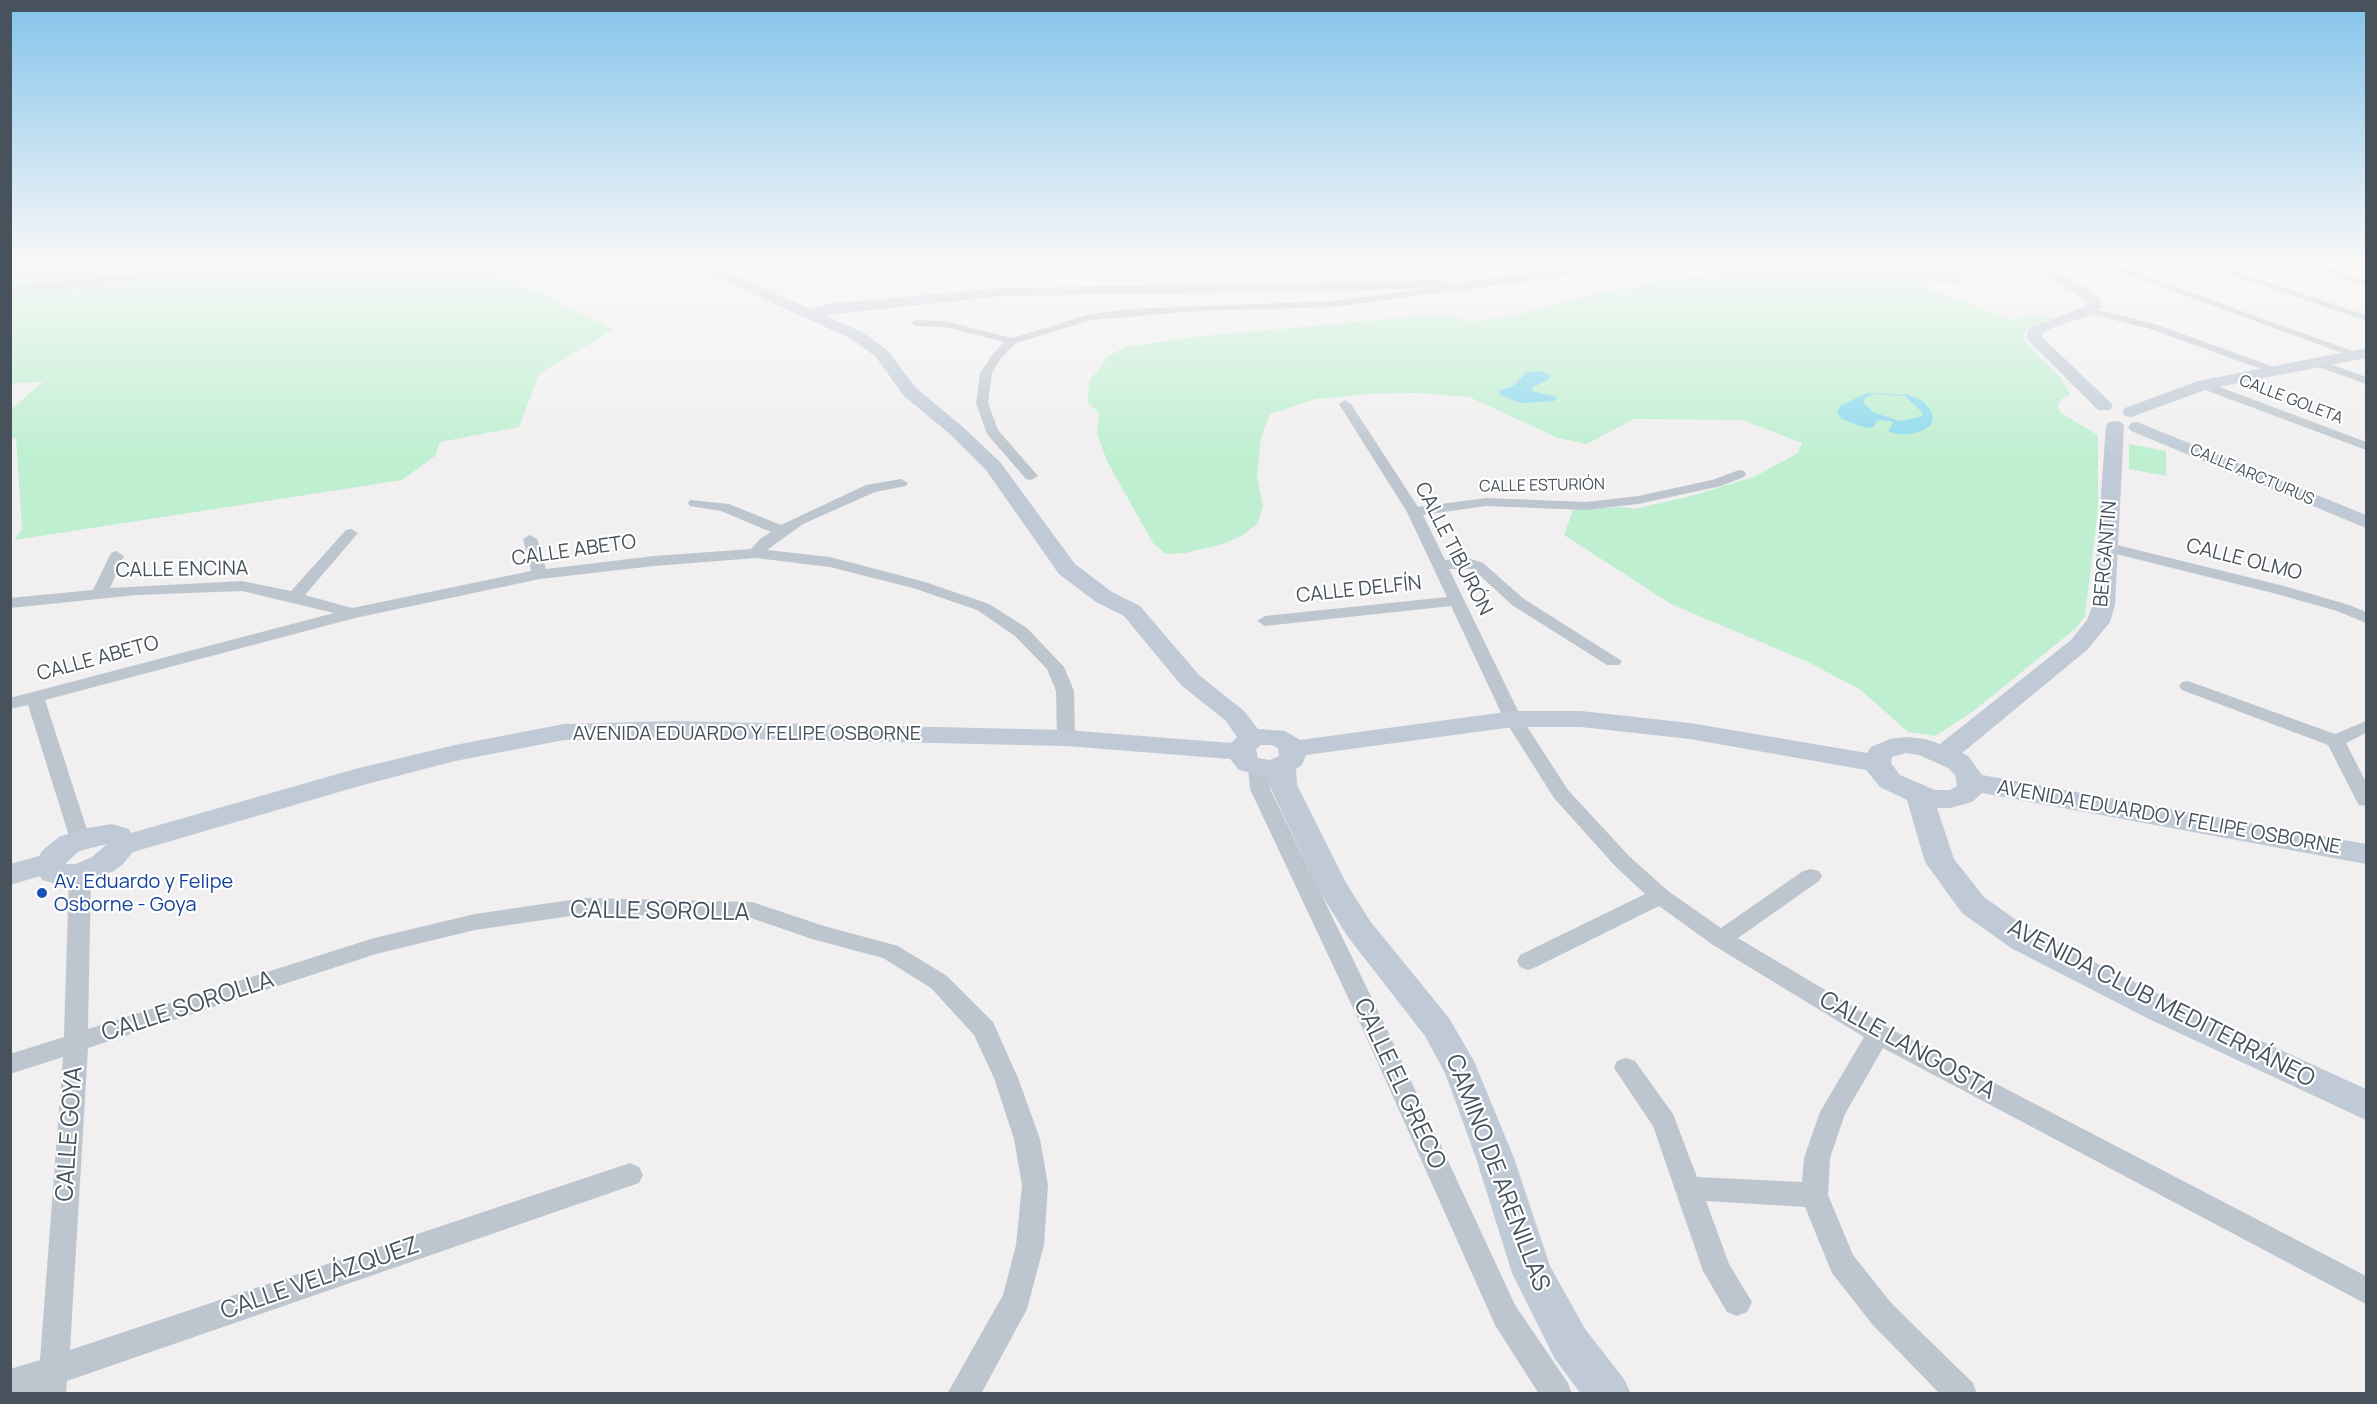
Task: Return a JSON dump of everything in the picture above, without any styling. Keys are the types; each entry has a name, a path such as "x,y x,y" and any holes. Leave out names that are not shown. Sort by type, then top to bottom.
{"street":[{"name":"CAMINO DE ARENILLAS","path":"844,330 858,336 882,354 910,392 957,431 993,466 1066,569 1104,597 1132,611 1190,680 1235,716 1265,755 1332,886 1359,929 1437,1027 1462,1071 1495,1158 1532,1273 1570,1344 1609,1394"},
{"path":"967,330 1012,341"},
{"path":"1031,476 992,431 982,403 986,373 997,357 1012,341 1050,330"},
{"path":"2038,330 2035,331 2034,338 2110,417 2204,385 2362,354"},
{"path":"2161,330 2279,371"},
{"path":"2292,330 2362,354"},
{"path":"2317,363 2367,381"},
{"name":"CALLE GOLETA","path":"2204,385 2367,446"},
{"name":"CALLE TIBURÓN","path":"1345,404 1414,512 1513,718"},
{"name":"CALLE ARCTURUS","path":"2110,417 2367,522"},
{"name":"BERGANTIN","path":"1944,754 2079,645 2098,622 2104,605 2109,548 2110,417"},
{"name":"CALLE ESTURIÓN","path":"1414,512 1486,502 1586,506 1638,500 1716,483 1739,474"},
{"path":"756,553 765,542 798,521 871,488 901,483"},
{"path":"695,503 724,507 782,531"},
{"path":"295,597 351,533"},
{"path":"530,539 540,574"},
{"name":"CALLE OLMO","path":"2109,548 2278,589 2343,608 2367,618"},
{"name":"CALLE ABETO","path":"10,704 352,613 540,574 654,561 756,553 830,562 919,585 983,607 1021,632 1055,667 1065,691 1066,738"},
{"path":"99,594 116,556"},
{"path":"1439,565 1468,563 1478,566 1518,602 1613,661"},
{"name":"CALLE ENCINA","path":"10,603 137,590 242,586 295,597 352,613"},
{"name":"CALLE DELFÍN","path":"1265,621 1457,601"},
{"path":"2188,686 2336,741 2367,800"},
{"path":"35,698 80,839"},
{"name":"AVENIDA EDUARDO Y FELIPE OSBORNE","path":"123,845 355,778 455,753 564,732 672,729 1066,738 1265,755 1513,718 1581,719 1689,731 1877,763"},
{"name":"CALLE LANGOSTA","path":"1513,718 1561,794 1622,861 1660,896 1721,939 1878,1034 2367,1292"},
{"path":"2336,741 2367,726"},
{"path":"1916,746 1944,754 1958,762 1972,782 1970,790 1962,796 1950,799 1919,795 1890,781 1881,772 1877,763 1880,753 1890,747 1916,746"},
{"name":"CALLE EL GRECO","path":"1265,755 1260,789 1372,1023 1505,1315 1557,1394"},
{"name":"AVENIDA EDUARDO Y FELIPE OSBORNE","path":"1972,782 2367,854"},
{"name":"AVENIDA CLUB MEDITERRÁNEO","path":"1919,795 1940,862 1973,905 2022,940 2161,1010 2367,1105"},
{"path":"10,875 50,863 60,851 80,839 112,834 119,836 123,845 112,858 80,874 54,873 50,863"},
{"name":"CALLE GOYA","path":"52,1382 76,1044 80,874"},
{"path":"1721,939 1811,876"},
{"path":"1528,962 1660,896"},
{"name":"CALLE SOROLLA","path":"10,1064 374,946 475,922 584,906 752,910 820,933 890,952 939,982 984,1029 1006,1078 1027,1139 1035,1185 1030,1245 1017,1299 978,1372 962,1394"},
{"path":"1878,1034 1833,1112 1817,1158 1814,1195 1842,1264 1882,1314 1962,1394"},
{"path":"1626,1068 1664,1122 1717,1271 1737,1302"},
{"name":"CALLE VELÁZQUEZ","path":"10,1385 52,1382 630,1174"},
{"path":"1688,1188 1814,1195"}],"green space":[{"path":"11,330 613,330 539,374 519,427 440,442 435,456 402,480 14,540 22,529 16,438 11,438 10,410 43,382 11,383"},
{"path":"1273,330 2027,330 2024,334 2025,342 2058,375 2071,395 2061,399 2058,406 2061,413 2098,435 2098,510 2085,616 2075,629 1972,712 1935,736 1908,732 1861,690 1808,662 1671,604 1564,535 1573,510 1623,507 1634,509 1691,496 1754,477 1798,453 1802,443 1742,420 1634,419 1587,444 1558,438 1469,397 1418,393 1369,394 1316,399 1270,414 1261,437 1257,475 1263,507 1257,524 1241,536 1223,544 1185,553 1166,554 1153,543 1107,461 1097,433 1099,413 1088,403 1089,382 1108,356 1125,347 1202,336"},
{"path":"2129,444 2166,451 2166,476 2129,469"}],"water":[{"path":"1541,371 1551,376 1532,388 1532,391 1554,396 1557,399 1554,401 1521,403 1500,395 1499,391 1513,386 1527,372"},
{"path":"1867,393 1909,395 1924,402 1931,411 1933,419 1930,426 1921,431 1898,434 1888,431 1893,423 1891,421 1877,420 1874,427 1866,428 1842,419 1837,413 1840,406","holes":["1873,394 1905,396 1923,413 1921,417 1900,421 1875,413 1865,405 1863,399"]}],"place":[{"name":"Av. Eduardo y Felipe Osborne - Goya","path":"42,893"}]}
